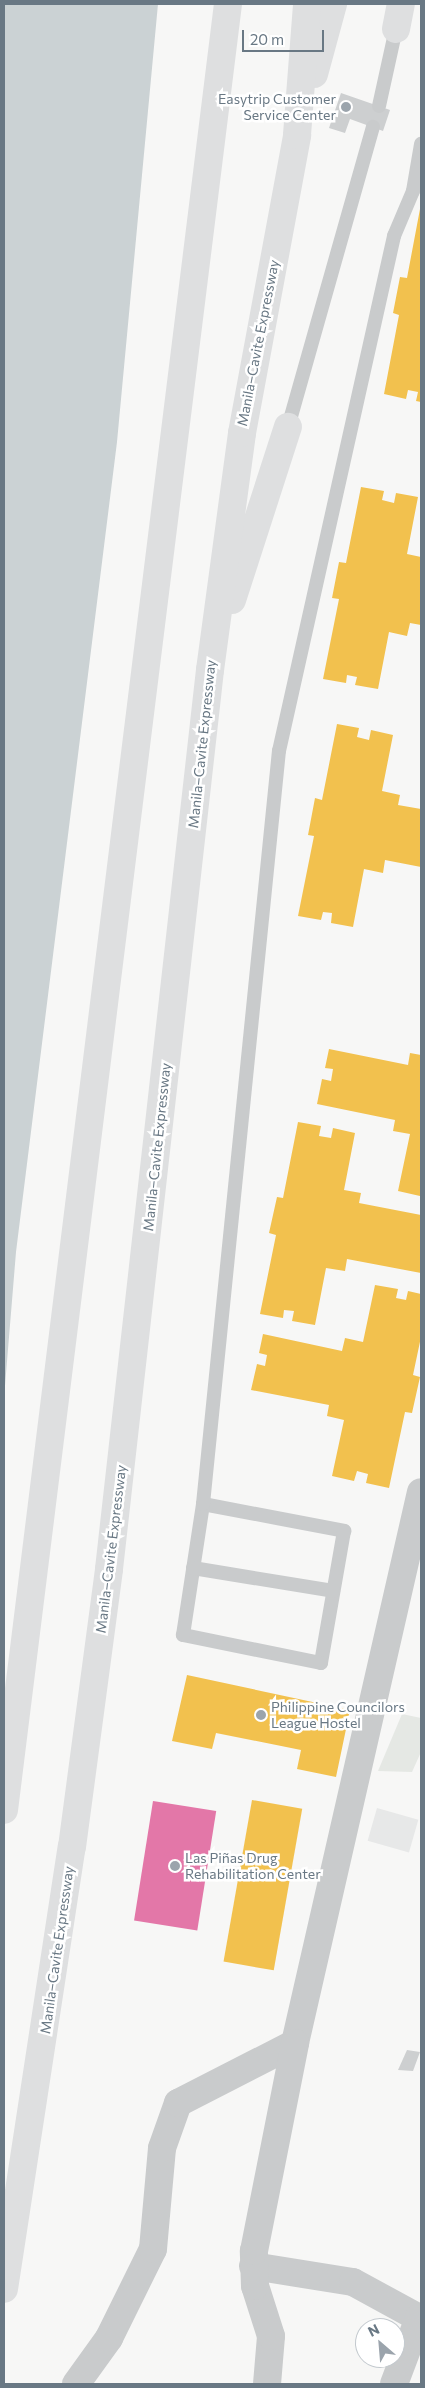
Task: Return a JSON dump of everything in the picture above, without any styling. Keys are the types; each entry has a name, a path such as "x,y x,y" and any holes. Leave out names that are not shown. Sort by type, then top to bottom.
{"highway":[{"path":"4,1810 172,487 228,4"},
{"name":"Manila–Cavite Expressway","path":"4,2290 66,1886 109,1569 210,670 242,433 297,135 307,4"},
{"path":"297,135 333,4"},
{"path":"210,670 288,427"}],"street":[{"path":"267,2384 271,2336 254,2266 295,2043 421,1492"},
{"path":"76,2384 110,2338 153,2249 159,2164 178,2103 295,2043"},
{"path":"254,2266 353,2282 420,2319 394,2384"}],"lane":[{"path":"379,106 399,16"},
{"path":"288,427 373,127"},
{"path":"203,1504 344,1530 321,1663 183,1635 203,1504 278,751 394,236 417,192 421,144"},
{"path":"193,1568 333,1591"}],"shaded area":[{"path":"4,4 158,4 117,442 16,1252 4,1398"},
{"path":"402,1714 421,1718 421,1752 412,1772 378,1771"},
{"path":"377,1808 418,1820 409,1853 368,1841"}],"building: Homes":[{"path":"420,209 421,402 416,401 418,392 408,390 406,399 384,394 399,315 393,313 400,277 407,278"},
{"path":"361,487 384,491 382,500 394,503 396,493 418,497 407,554 421,557 421,625 410,623 407,636 389,632 378,689 355,685 357,677 347,675 346,683 323,679 339,599 332,598 339,562 346,563"},
{"path":"337,724 359,728 357,737 369,740 371,730 393,735 382,791 400,795 398,805 421,809 421,867 385,860 383,873 364,869 353,927 331,923 332,913 323,912 321,920 298,916 314,836 308,835 315,798 322,800"},
{"path":"329,1049 408,1065 410,1053 421,1055 420,1196 398,1191 410,1134 393,1131 395,1120 317,1104 322,1079 331,1081 333,1069 325,1068"},
{"path":"298,1122 321,1126 319,1136 331,1138 333,1128 355,1133 344,1190 361,1193 359,1203 421,1215 421,1273 347,1259 345,1271 326,1268 315,1325 292,1321 294,1311 284,1310 283,1318 260,1314 276,1235 269,1233 277,1197 283,1198"},
{"path":"375,1285 398,1289 396,1298 406,1300 408,1291 421,1294 421,1337 413,1375 420,1377 412,1413 405,1412 389,1488 366,1483 368,1474 357,1471 354,1481 332,1476 344,1420 327,1416 329,1405 251,1390 257,1364 265,1366 267,1355 259,1353 263,1334 342,1351 345,1338 363,1342"},
{"path":"187,1675 350,1710 336,1777 297,1769 301,1750 216,1733 212,1749 172,1741"},
{"path":"252,1800 302,1809 274,1970 224,1962"}],"building: Health":[{"name":"Las Piñas Drug Rehabilitation Center","path":"153,1801 216,1811 197,1931 134,1921"}],"building: Other":[{"path":"341,93 390,110 383,131 350,119 345,133 329,128"},
{"path":"407,2050 420,2052 413,2071 398,2070"}],"place":[{"name":"Easytrip Customer Service Center","path":"346,107"},
{"name":"Philippine Councilors League Hostel","path":"261,1715"},
{"name":"Las Piñas Drug Rehabilitation Center","path":"175,1866"}]}
